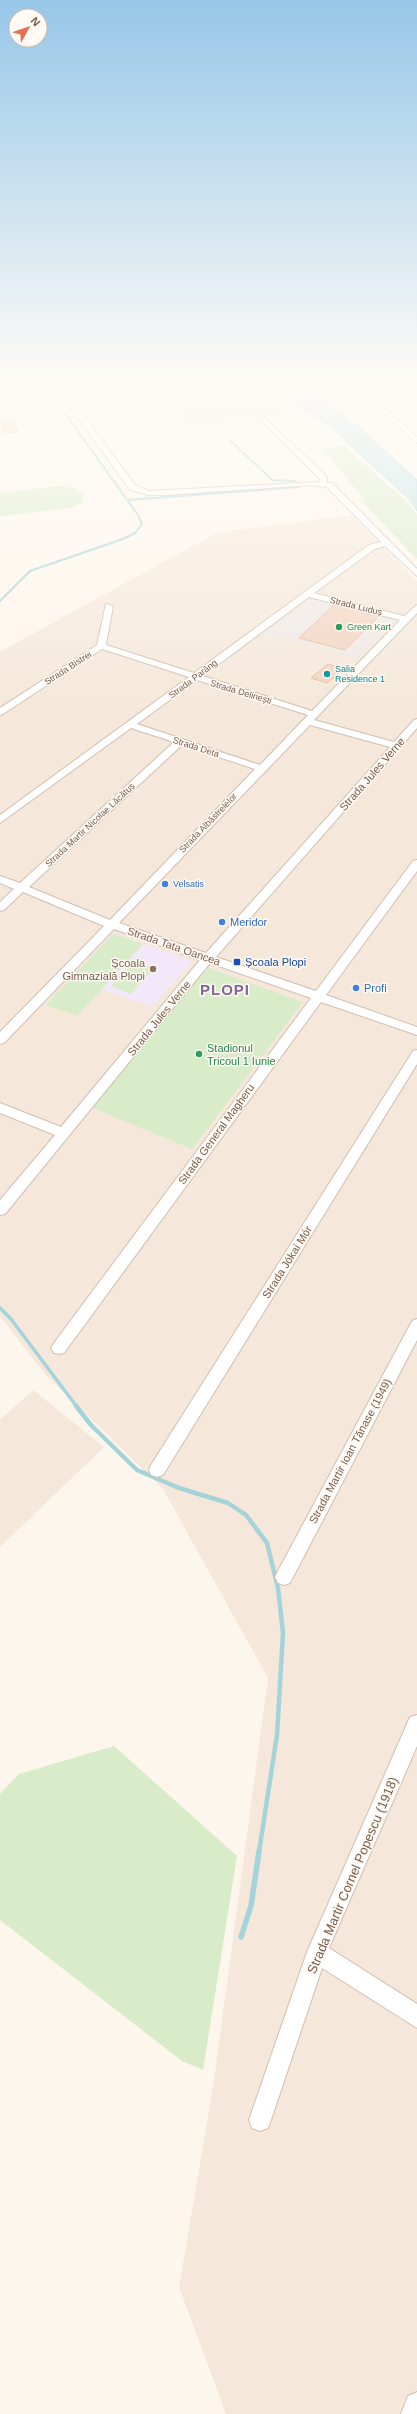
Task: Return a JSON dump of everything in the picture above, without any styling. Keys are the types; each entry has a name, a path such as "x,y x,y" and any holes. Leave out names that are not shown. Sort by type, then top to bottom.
{"street":[{"path":"137,490 164,493 223,490"},
{"path":"335,490 417,574"},
{"name":"Strada Parâng","path":"0,820 372,547 387,544"},
{"name":"Strada Luduș","path":"307,594 406,619"},
{"name":"Strada Bistrei","path":"0,712 101,646 109,606"},
{"name":"Strada Albăstrelelor","path":"0,1040 110,924 417,608"},
{"name":"Strada Delinești","path":"101,646 195,677 310,718 397,746"},
{"name":"Strada Jules Verne","path":"0,1210 208,958 417,722"},
{"name":"Strada Deta","path":"131,725 261,768"},
{"name":"Strada Martir Nicolae Lăcătuș","path":"0,908 180,742"},
{"name":"Strada General Magheru","path":"59,1348 316,996 417,863"},
{"name":"Strada Tata Oancea","path":"0,879 110,924 417,1032"},
{"name":"Strada Jókai Mór","path":"157,1470 417,1054"},
{"path":"0,1108 64,1133"},
{"name":"Strada Martir Ioan Tănase (1949)","path":"284,1577 417,1324"},
{"name":"Strada Martir Cornel Popescu (1918)","path":"260,2120 317,1952 415,1734"},
{"path":"317,1952 417,2017"},
{"path":"414,2414 417,2405"}],"shaded area":[{"path":"351,515 417,581 417,2414 226,2414 179,2287 213,2087 268,1678 163,1489 45,1374 0,1316 0,652 216,533"},
{"path":"308,597 397,619 359,658 260,633"},
{"name":"Școala Gimnazială Plopi","path":"143,944 192,961 152,1007 102,989"},
{"path":"33,1390 104,1447 0,1547 0,1420"}],"green space":[{"path":"28,490 76,490 84,495 83,503 69,508 0,516 0,493"},
{"path":"356,490 393,490 408,503 417,515 417,559 365,505 363,498"},
{"path":"113,934 143,944 77,1016 46,1005"},
{"path":"134,961 154,968 131,994 111,986"},
{"name":"Stadionul Tricoul 1 Iunie","path":"208,968 303,1002 192,1149 90,1107"},
{"path":"114,1746 237,1856 203,2070 182,2061 0,1920 0,1794 19,1774"}],"water":[{"path":"399,490 417,490 417,511 411,501"}],"building":[{"name":"Green Kart","path":"334,605 379,616 345,650 299,638"},
{"name":"Salia Residence 1","path":"328,664 344,669 327,683 311,678"}],"waterway":[{"path":"120,490 127,500"},
{"path":"127,500 264,490"},
{"path":"0,601 30,571 123,539 135,533 142,524 138,515 127,500"},
{"path":"0,1308 11,1319 77,1407"},
{"path":"76,1406 91,1425 137,1470 179,1488 228,1503 246,1515 267,1543 278,1588 283,1633 277,1735 259,1852"},
{"path":"241,1937 251,1906 259,1851"}],"place":[{"name":"Green Kart","path":"339,627"},
{"name":"Salia Residence 1","path":"327,674"},
{"name":"Velsatis","path":"165,884"},
{"name":"Meridor","path":"222,922"},
{"name":"Școala Plopi","path":"237,962"},
{"name":"Școala Gimnazială Plopi","path":"153,969"},
{"name":"Profi","path":"356,988"},
{"name":"Stadionul Tricoul 1 Iunie","path":"199,1054"}],"district":[{"name":"PLOPI","path":"225,990"}]}
